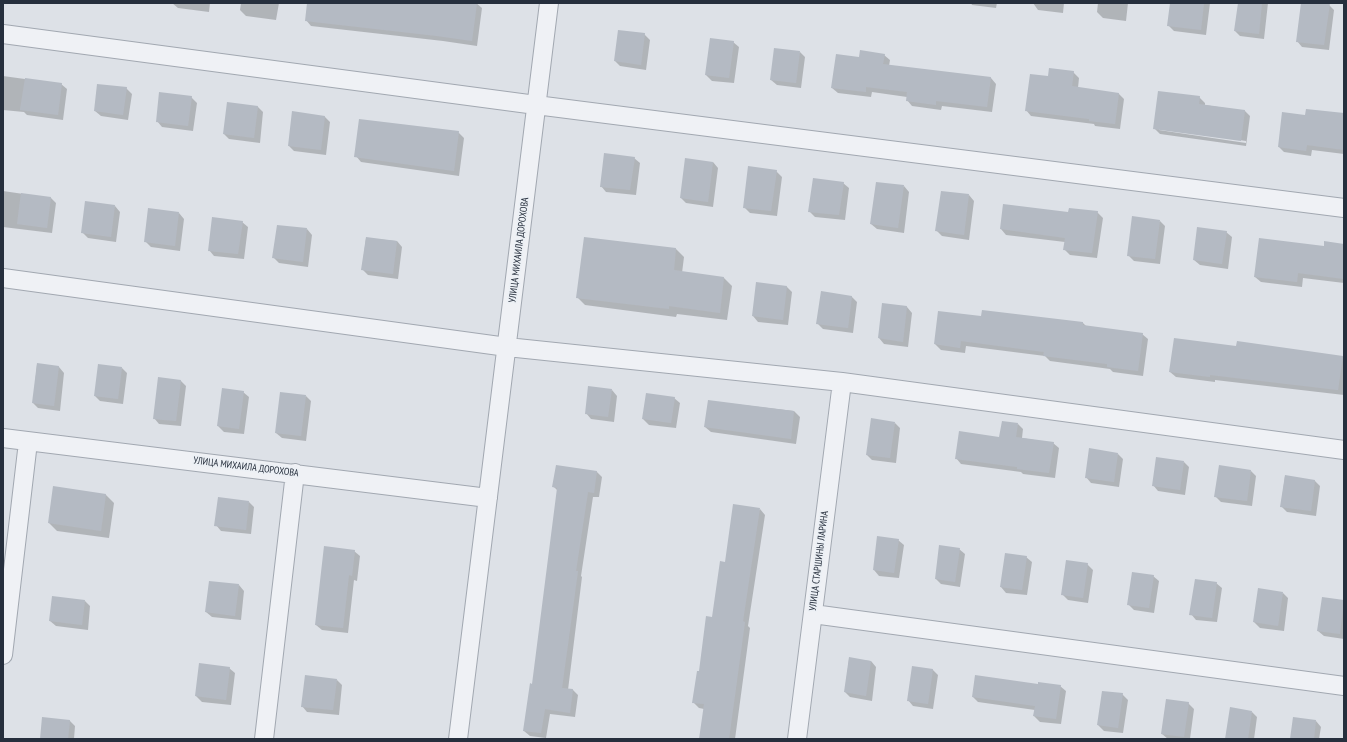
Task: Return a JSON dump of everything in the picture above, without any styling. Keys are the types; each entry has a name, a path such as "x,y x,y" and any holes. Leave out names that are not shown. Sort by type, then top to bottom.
{"street":[{"name":"УЛИЦА МИХАИЛА ДОРОХОВА","path":"458,739 549,3"},
{"path":"3,34 536,105 1344,208"},
{"path":"3,278 507,347 842,382 1344,450"},
{"name":"УЛИЦА СТАРШИНЫ ЛАРИНА","path":"797,739 842,382"},
{"name":"УЛИЦА МИХАИЛА ДОРОХОВА","path":"3,438 488,498"},
{"path":"3,655 28,442"},
{"path":"264,739 295,473"},
{"path":"813,614 1344,686"}],"building":[{"path":"307,3 477,3 472,41 305,21"},
{"path":"1170,3 1204,3 1201,30 1167,26"},
{"path":"1238,3 1262,3 1259,34 1234,31"},
{"path":"1301,3 1330,3 1324,45 1296,42"},
{"path":"618,30 645,33 641,65 614,61"},
{"path":"710,38 734,41 729,78 705,75"},
{"path":"774,48 800,51 796,83 770,80"},
{"path":"860,50 885,54 883,64 991,77 987,107 936,101 936,105 906,101 907,92 866,87 866,92 831,88 836,54 859,57"},
{"path":"1049,68 1074,71 1072,86 1119,93 1115,124 1089,121 1089,119 1025,111 1030,74 1048,76"},
{"path":"25,78 62,83 58,115 20,110"},
{"path":"97,84 127,87 123,115 94,111"},
{"path":"1158,91 1200,96 1199,104 1245,110 1241,141 1153,129"},
{"path":"159,92 192,96 188,126 156,122"},
{"path":"227,102 258,106 254,138 223,134"},
{"path":"1306,109 1344,113 1344,150 1307,145 1306,151 1278,147 1282,112 1305,115"},
{"path":"292,111 325,116 321,150 288,146"},
{"path":"359,119 459,131 454,171 354,157"},
{"path":"604,153 635,157 630,190 600,187"},
{"path":"685,158 713,162 708,202 680,198"},
{"path":"748,166 777,170 771,211 743,208"},
{"path":"813,178 844,182 839,215 808,212"},
{"path":"876,182 904,185 898,228 870,224"},
{"path":"941,191 969,194 964,235 935,231"},
{"path":"21,193 51,197 47,228 17,224"},
{"path":"85,201 115,205 111,237 81,233"},
{"path":"1003,204 1068,212 1069,208 1098,211 1092,253 1063,250 1065,238 1000,229"},
{"path":"148,208 179,212 175,246 144,242"},
{"path":"1132,216 1160,220 1155,259 1127,256"},
{"path":"212,217 243,221 238,254 208,251"},
{"path":"277,225 307,228 303,262 272,258"},
{"path":"1197,227 1227,231 1222,264 1193,260"},
{"path":"366,237 397,241 393,274 361,270"},
{"path":"584,237 676,248 674,270 724,277 720,313 669,306 669,309 576,298"},
{"path":"1259,238 1324,246 1324,241 1344,244 1344,279 1298,273 1297,282 1254,277"},
{"path":"756,282 787,286 783,320 752,316"},
{"path":"821,291 852,296 848,328 816,324"},
{"path":"882,303 907,306 903,342 878,338"},
{"path":"982,310 1083,322 1083,325 1143,333 1138,371 1107,367 1107,364 1043,356 1044,352 961,341 960,348 934,344 938,311 981,316"},
{"path":"1174,338 1236,346 1237,341 1343,356 1338,390 1210,375 1210,377 1169,372"},
{"path":"37,363 59,366 54,406 32,403"},
{"path":"98,364 122,367 118,399 94,396"},
{"path":"158,377 181,380 176,421 153,419"},
{"path":"588,386 612,389 608,417 585,414"},
{"path":"222,388 244,391 239,429 217,426"},
{"path":"280,392 306,395 301,436 275,433"},
{"path":"646,393 675,397 671,423 642,419"},
{"path":"708,400 794,411 791,439 704,427"},
{"path":"871,418 895,422 890,458 866,455"},
{"path":"1002,421 1018,423 1016,437 1054,442 1049,473 1017,469 1017,467 955,459 959,431 999,437"},
{"path":"1089,448 1118,453 1114,482 1085,478"},
{"path":"1156,457 1184,461 1180,490 1152,486"},
{"path":"556,465 597,471 594,493 588,492 576,571 578,571 562,688 573,689 570,713 545,709 541,733 523,731 530,683 532,684 557,488 552,487"},
{"path":"1219,465 1251,470 1247,501 1214,497"},
{"path":"1285,475 1315,480 1311,511 1280,507"},
{"path":"53,486 106,494 101,531 48,523"},
{"path":"218,497 249,501 246,530 214,526"},
{"path":"733,504 760,508 743,621 745,622 729,739 699,739 704,704 692,703 697,671 699,671 706,616 712,617 720,561 725,562"},
{"path":"877,536 899,539 894,573 873,570"},
{"path":"939,545 960,548 955,582 935,579"},
{"path":"324,546 355,550 352,576 349,575 343,628 315,625"},
{"path":"1005,553 1027,556 1022,590 1000,587"},
{"path":"1066,560 1088,563 1083,598 1061,595"},
{"path":"1132,572 1154,575 1149,608 1127,605"},
{"path":"1195,579 1217,582 1212,618 1189,615"},
{"path":"209,581 239,584 235,616 205,612"},
{"path":"1258,588 1283,592 1278,626 1253,622"},
{"path":"52,596 85,600 82,625 49,621"},
{"path":"1322,597 1344,600 1340,634 1317,631"},
{"path":"849,657 871,661 866,696 844,692"},
{"path":"199,663 230,667 226,700 195,696"},
{"path":"912,666 933,669 928,704 907,701"},
{"path":"305,675 337,679 333,710 301,707"},
{"path":"975,675 1038,684 1038,682 1061,685 1056,719 1033,716 1035,706 972,697"},
{"path":"1102,691 1123,693 1118,728 1097,725"},
{"path":"1166,699 1189,702 1184,737 1161,734"},
{"path":"1230,707 1252,711 1248,739 1225,739"},
{"path":"42,717 70,720 68,739 40,739"},
{"path":"1293,717 1316,720 1314,739 1290,739"}]}
